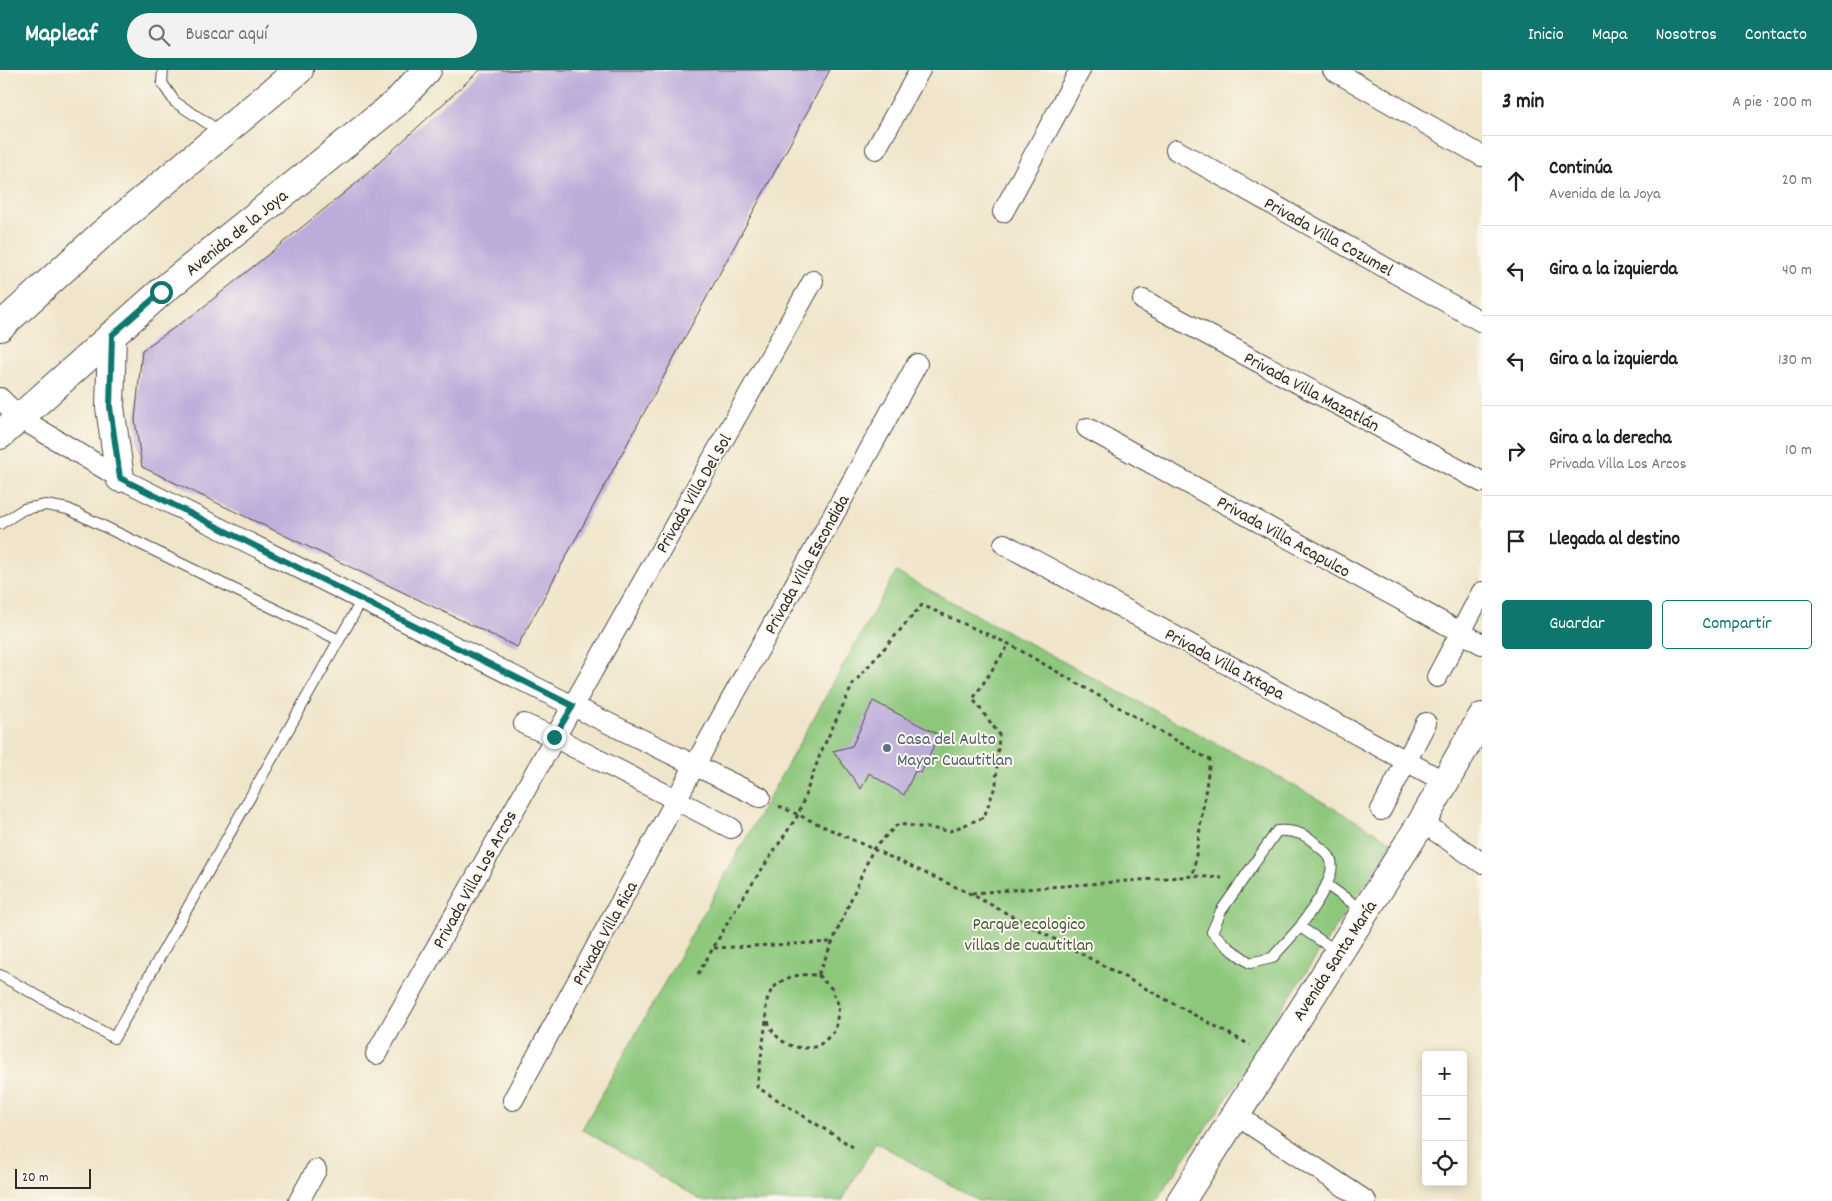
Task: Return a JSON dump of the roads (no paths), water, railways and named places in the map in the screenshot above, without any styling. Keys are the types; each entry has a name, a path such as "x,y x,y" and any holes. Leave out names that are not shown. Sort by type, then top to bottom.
{"main road":[{"path":"0,327 102,234 299,70"},
{"name":"Avenida de la Joya","path":"10,426 169,286 396,103 427,70"},
{"path":"112,335 110,407 120,478"},
{"name":"Avenida Santa María","path":"1180,1201 1422,822 1482,717"}],"street":[{"path":"876,149 920,70"},
{"path":"1003,212 1080,70"},
{"path":"1333,70 1482,156"},
{"name":"Privada Villa Cozumel","path":"1176,150 1482,322"},
{"name":"Privada Villa Del Sol","path":"573,706 813,281"},
{"name":"Privada Villa Mazatlán","path":"1143,300 1482,482"},
{"name":"Privada Villa Escondida","path":"695,765 917,364"},
{"path":"0,398 10,426 120,478 573,706 760,797"},
{"name":"Privada Villa Acapulco","path":"1087,428 1482,644"},
{"name":"Privada Villa Ixtapa","path":"1004,544 1445,782"},
{"path":"1437,677 1482,592"},
{"name":"Privada Villa Los Arcos","path":"376,1054 573,706"},
{"path":"1381,810 1426,723"},
{"path":"524,724 554,737 731,828"},
{"name":"Privada Villa Rica","path":"513,1100 695,765"},
{"path":"1422,822 1482,863"},
{"path":"1236,1115 1366,1201"},
{"path":"299,1201 316,1170"}],"lane":[{"path":"164,70 162,83 175,102 223,133"},
{"path":"0,524 24,509 46,505 68,509 339,640"},
{"path":"0,975 114,1038 362,600"},
{"path":"1292,830 1311,838 1329,857 1332,866 1327,885 1300,927 1272,958 1250,963 1229,948 1212,932 1221,911 1278,831 1292,830"},
{"path":"1327,885 1365,912"},
{"path":"1300,927 1339,952"}],"place":[{"name":"Casa del Aulto Mayor Cuautitlan","path":"887,748"}],"park label":[{"name":"Parque ecologico villas de cuautitlan","path":"1029,933"}]}
